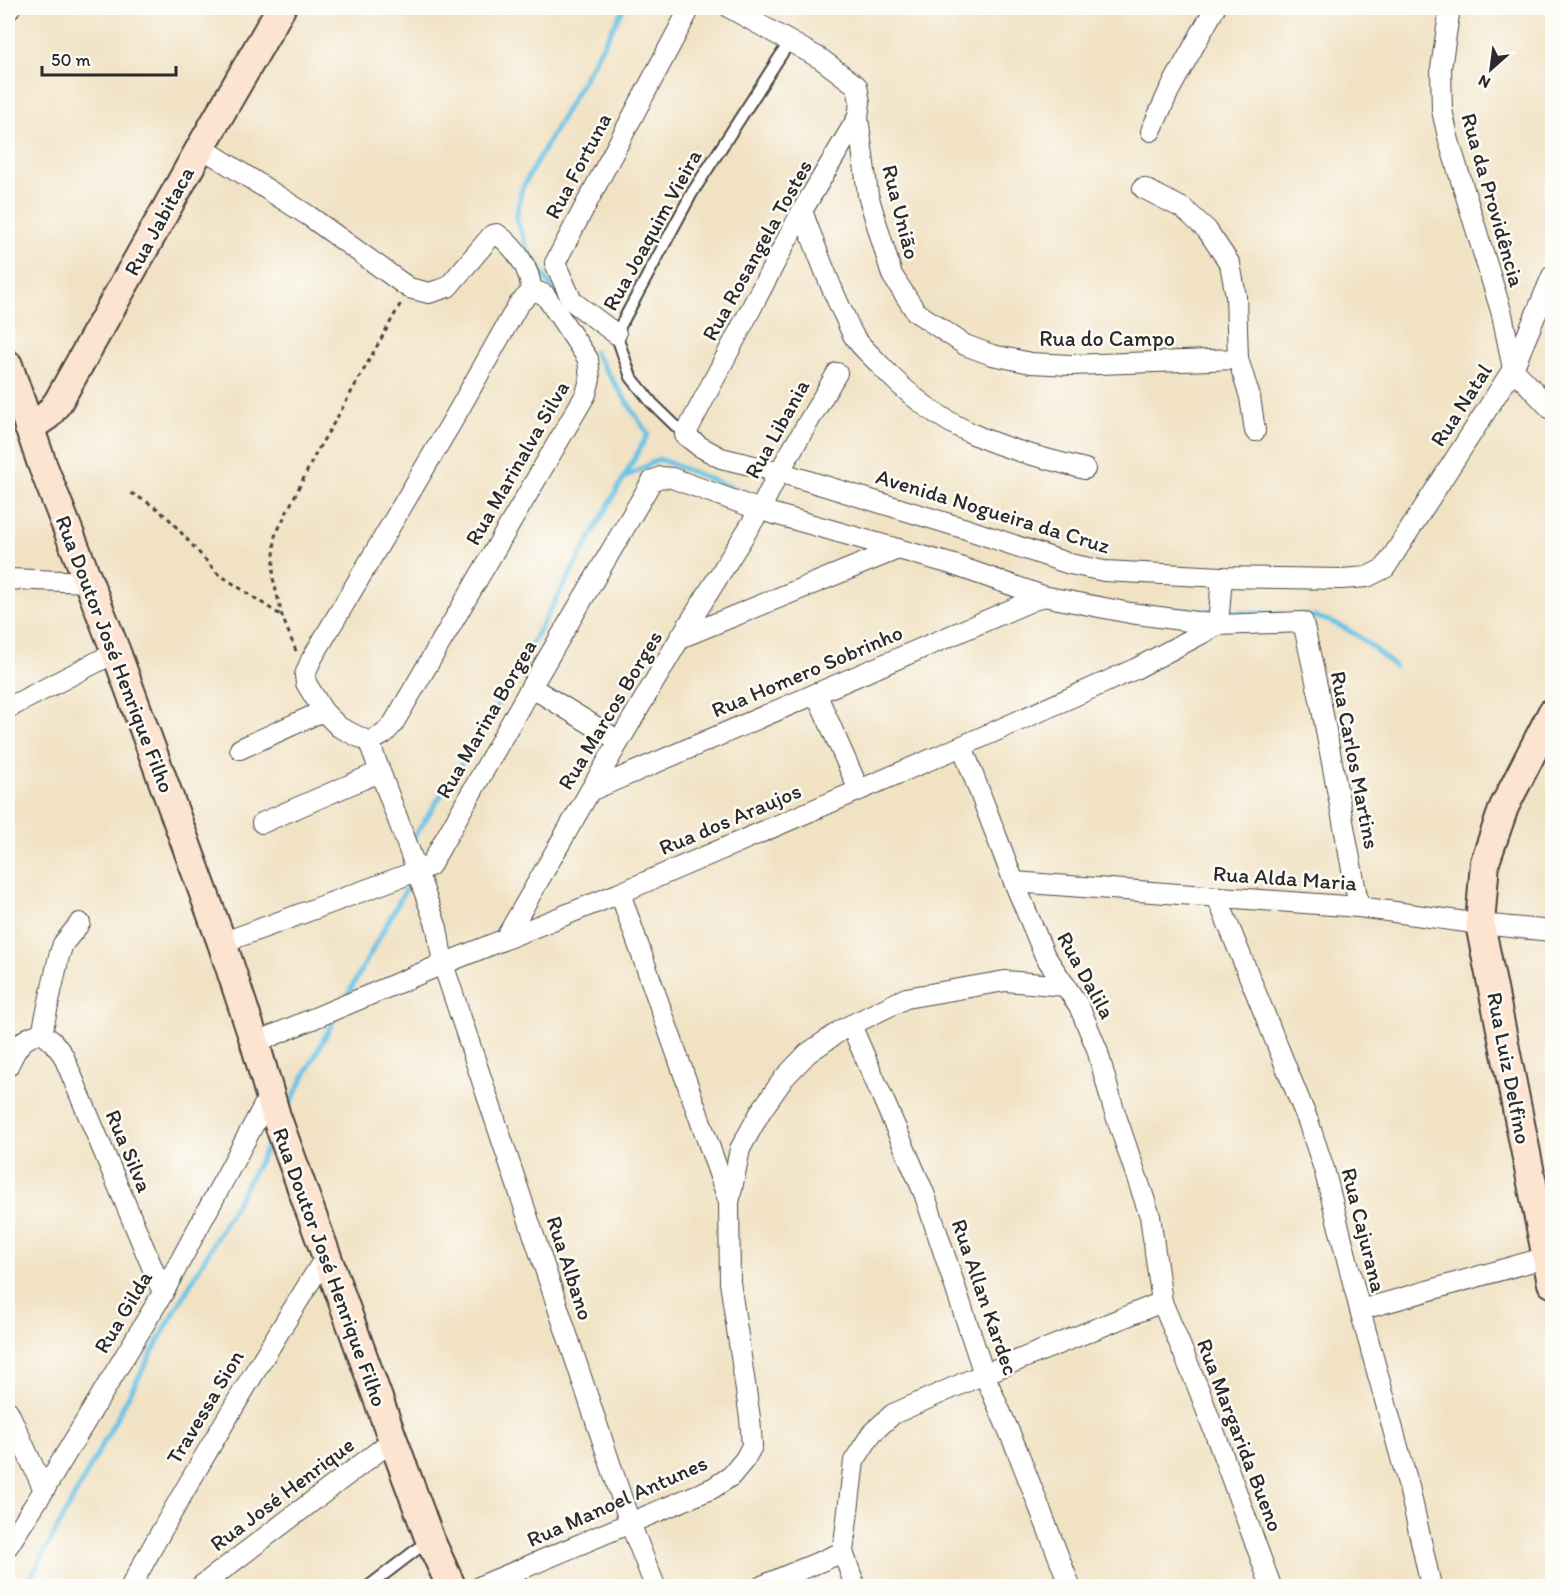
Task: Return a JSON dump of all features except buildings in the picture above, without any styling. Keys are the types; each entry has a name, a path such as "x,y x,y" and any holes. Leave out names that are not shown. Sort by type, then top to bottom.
{"street":[{"name":"Rua Jabitaca","path":"29,429 48,415 58,402 281,8"},
{"name":"Rua Fortuna","path":"616,334 572,301 555,263 690,8"},
{"path":"730,8 829,64 856,86 860,102 858,117"},
{"path":"1152,131 1169,91 1215,8"},
{"name":"Rua da Providência","path":"1450,8 1441,68 1442,110 1449,141 1502,314 1513,369"},
{"name":"Rua Rosangela Tostes","path":"685,435 802,211 858,117"},
{"name":"Rua União","path":"858,117 868,195 880,238 892,275 916,312"},
{"path":"201,147 309,216 410,288 429,293 448,287 492,235 497,234 505,240 528,271 531,291 518,305 311,660 305,675 306,683 323,711 339,727 369,742 411,867 437,928 443,964"},
{"path":"1143,188 1184,208 1207,230 1230,264 1236,296 1238,359 1250,397 1255,431"},
{"path":"802,211 833,294 855,338 902,389 940,417 991,443 1085,469"},
{"name":"Rua Natal","path":"1396,552 1513,369 1552,276"},
{"name":"Rua Marinalva Silva","path":"369,742 384,734 393,724 586,394 590,379 588,359 545,295 531,291"},
{"name":"Rua do Campo","path":"916,312 965,345 992,355 1031,363 1094,365 1238,359"},
{"name":"Rua Doutor José Henrique Filho","path":"8,365 29,429 116,652 222,943 276,1115 326,1256 430,1540 451,1587"},
{"path":"1513,369 1552,410"},
{"name":"Rua Libania","path":"761,508 837,373"},
{"name":"Avenida Nogueira da Cruz","path":"685,435 721,458 966,529 1070,564 1104,571 1222,582 1342,579 1367,577 1385,568 1396,552"},
{"name":"Rua Marina Borgea","path":"411,867 430,866 531,687 652,481 661,477 672,478 761,508"},
{"path":"761,508 951,564 1043,596 1130,614 1219,620 1222,582"},
{"name":"Rua Marcos Borges","path":"505,939 680,638 761,508"},
{"path":"680,638 898,549"},
{"path":"8,579 89,582"},
{"name":"Rua Homero Sobrinho","path":"590,790 1043,596"},
{"name":"Rua Carlos Martins","path":"1219,620 1303,622 1321,704 1359,907"},
{"name":"Rua dos Araujos","path":"255,1043 620,893 962,746 1135,669 1219,620"},
{"path":"8,708 116,652"},
{"path":"531,687 619,741"},
{"path":"816,693 859,790"},
{"path":"240,749 323,711"},
{"name":"Rua Luiz Delfino","path":"1550,723 1504,807 1485,862 1480,924 1550,1270"},
{"name":"Rua Dalila","path":"962,746 1045,956 1079,1006 1097,1049 1113,1107 1150,1216 1162,1302"},
{"path":"261,823 380,772"},
{"path":"222,943 411,867"},
{"name":"Rua Alda Maria","path":"1014,882 1359,907 1480,924 1552,931"},
{"path":"620,893 729,1203"},
{"name":"Rua Cajurana","path":"1217,897 1308,1121 1324,1169 1409,1487 1431,1587"},
{"path":"8,1066 21,1041 30,1035 42,1033 63,944 80,923"},
{"name":"Rua Albano","path":"443,964 630,1523 655,1587"},
{"name":"Rua Manoel Antunes","path":"480,1587 713,1488 731,1476 745,1459 752,1446 730,1282 729,1203 740,1149 760,1111 784,1078 808,1053 851,1025 906,998 1005,981 1066,986"},
{"name":"Rua Allan Kardec","path":"851,1025 924,1193 984,1374 1017,1450 1070,1587"},
{"name":"Rua Silva","path":"42,1033 63,1055 163,1293"},
{"name":"Rua Gilda","path":"8,1546 45,1490 163,1293 276,1115"},
{"name":"Travessa Sion","path":"131,1587 211,1444 326,1256"},
{"path":"1360,1310 1550,1270"},
{"path":"855,1587 843,1552 854,1461 872,1433 893,1414 984,1374 1162,1302"},
{"name":"Rua Margarida Bueno","path":"1162,1302 1199,1390 1271,1587"},
{"path":"8,1411 45,1490"},
{"name":"Rua José Henrique","path":"201,1587 393,1440"},
{"path":"762,1587 843,1552"}],"lane":[{"name":"Rua Joaquim Vieira","path":"685,435 652,403 632,377 616,334 692,193 790,41"},
{"path":"369,1587 430,1540"}],"path":[{"path":"305,675 282,616 273,578 275,536 317,451 410,288"},
{"path":"131,493 154,506 170,520 217,573 282,616"}],"waterway":[{"path":"556,294 528,251 516,218 522,188 624,8"},
{"path":"413,843 414,837 484,729 648,434 594,352"},
{"path":"624,478 659,459 781,507"},
{"path":"1178,610 1282,614"},
{"path":"1303,615 1317,617 1341,626 1374,648 1394,666"},
{"path":"346,998 407,887 408,879"},
{"path":"286,1111 336,1016"},
{"path":"26,1586 155,1347 272,1139"}]}
